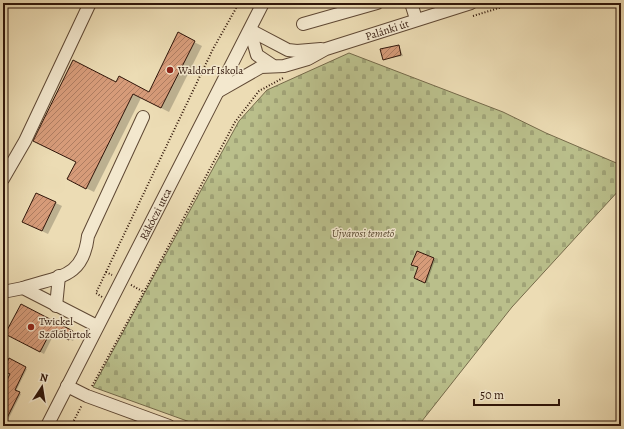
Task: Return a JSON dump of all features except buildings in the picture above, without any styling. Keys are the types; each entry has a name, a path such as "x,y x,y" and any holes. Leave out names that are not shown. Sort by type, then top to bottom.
{"street":[{"path":"3,179 25,142 90,3"},
{"name":"Rákóczi utca","path":"47,426 263,3"},
{"path":"303,24 376,3"},
{"path":"411,3 416,19"},
{"name":"Palánki út","path":"218,92 250,71 261,67 284,66 308,58 326,49 416,19 471,3"},
{"path":"250,30 257,55 272,66"},
{"name":"Palánki út","path":"250,30 288,50 297,51 326,49"},
{"path":"3,292 23,288 70,273 81,262 86,250 88,236 143,117"},
{"path":"56,306 59,276"},
{"path":"23,288 97,326"},
{"path":"67,386 87,396 169,426"}],"path":[{"path":"110,301 96,293 213,49 239,3"},
{"path":"92,386 235,122 259,91 272,83"},
{"path":"121,280 144,292"}],"green space":[{"name":"Újvárosi temető","path":"349,53 503,112 546,133 621,165 621,188 512,307 418,426 201,426 93,387 239,121 267,90"}],"place":[{"name":"Waldorf Iskola","path":"170,70"},
{"name":"Twickel Szőlőbirtok","path":"31,327"}]}
